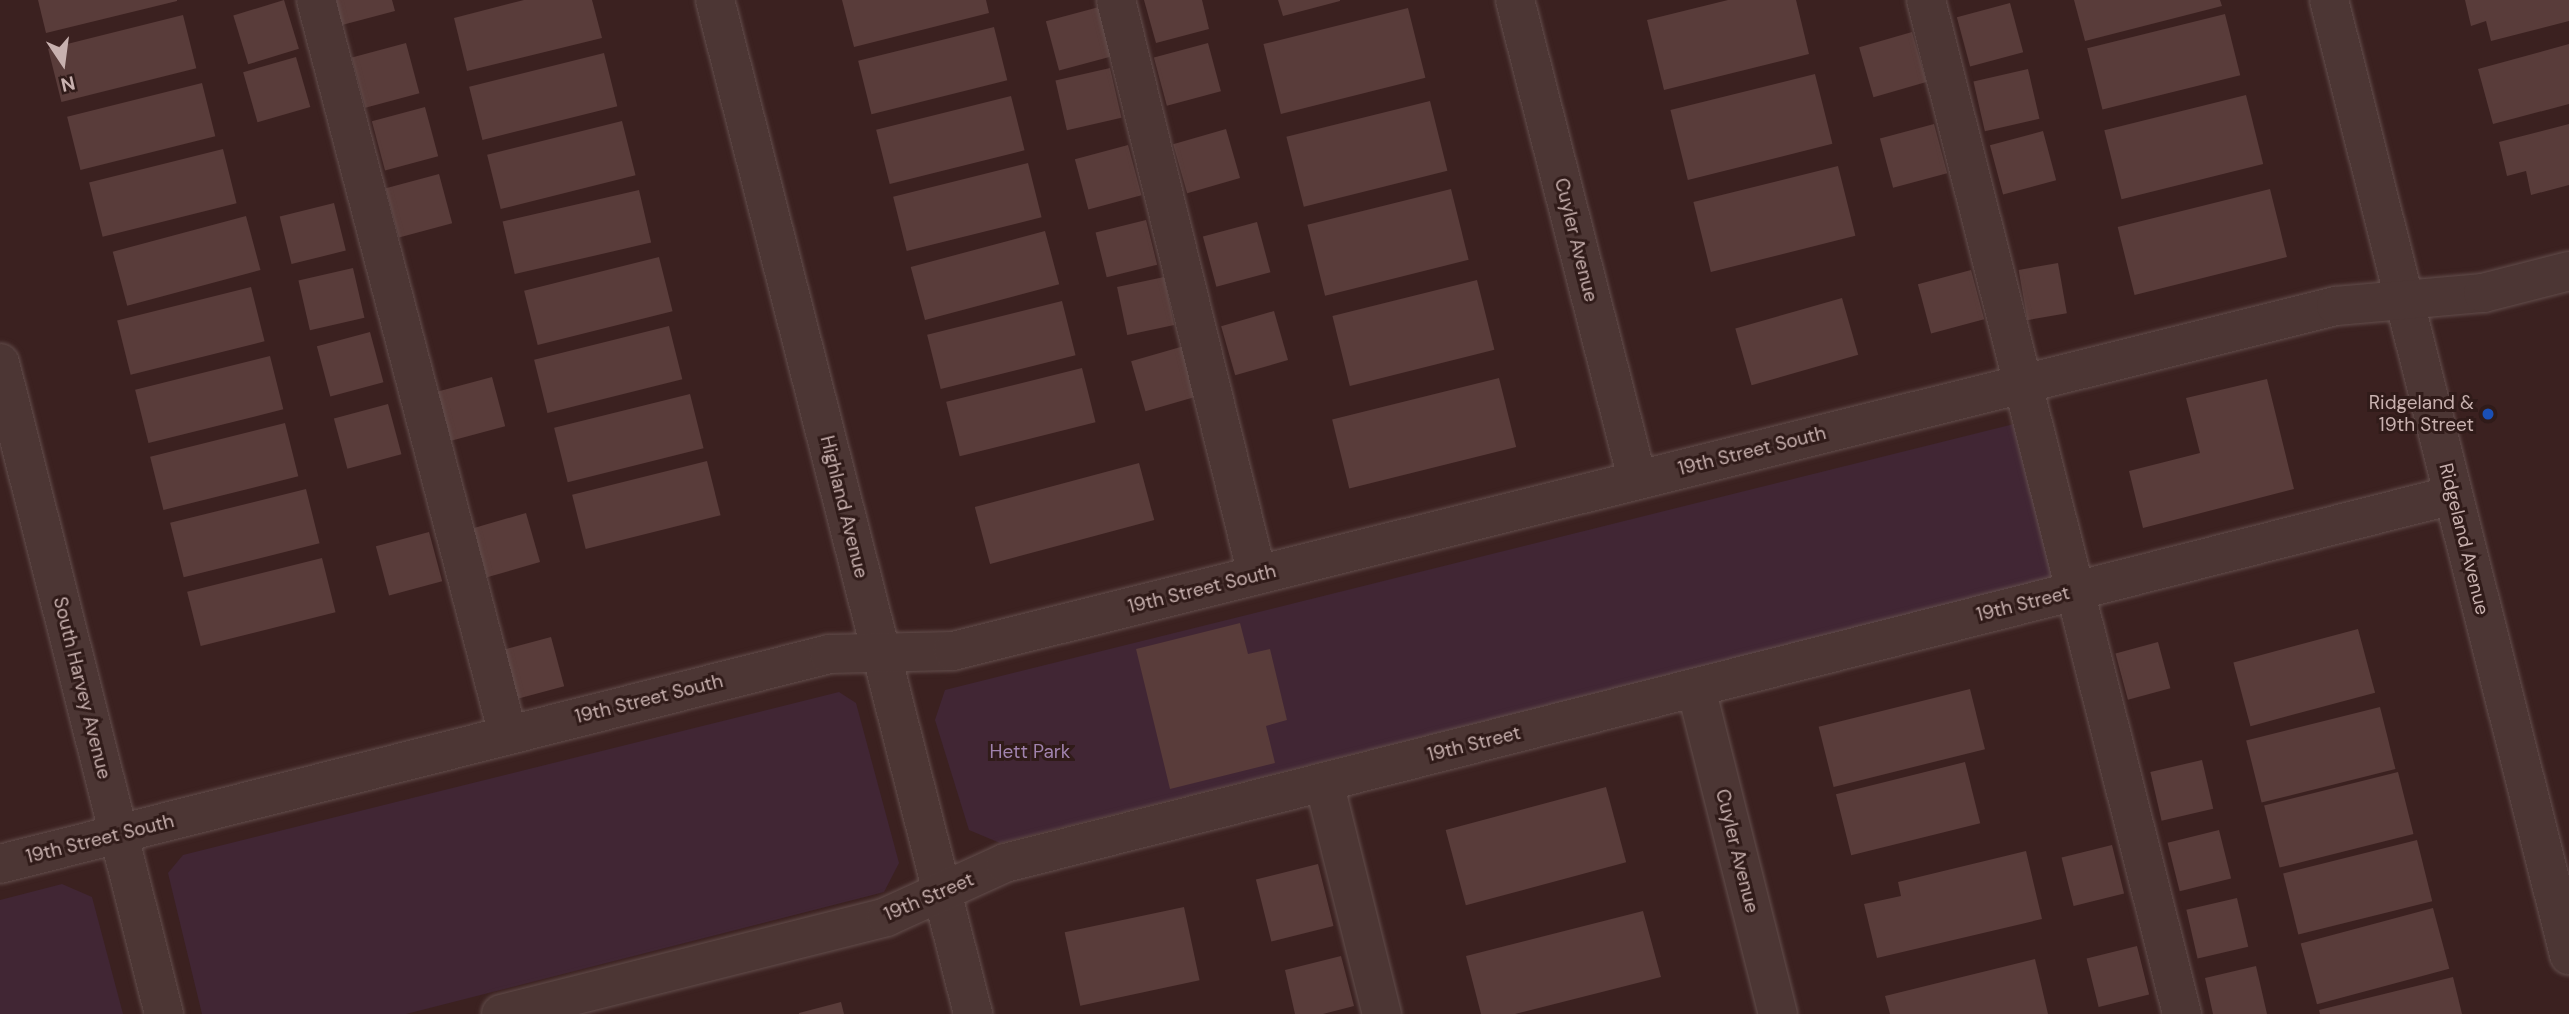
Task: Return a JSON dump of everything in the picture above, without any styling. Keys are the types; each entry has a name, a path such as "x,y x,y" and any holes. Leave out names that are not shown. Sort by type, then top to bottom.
{"street":[{"path":"316,0 508,735"},
{"name":"Highland Avenue","path":"715,0 973,1014"},
{"path":"1116,0 1258,575"},
{"name":"Cuyler Avenue","path":"1515,0 1637,480"},
{"path":"1926,0 2182,1014"},
{"name":"Ridgeland Avenue","path":"2329,0 2569,956"},
{"path":"2404,298 2483,293 2569,271"},
{"name":"19th Street South","path":"0,864 829,654 940,654 2336,306 2404,298"},
{"name":"South Harvey Avenue","path":"0,362 164,1014"},
{"name":"19th Street","path":"501,1014 568,1006 886,917 1005,863 2453,495"},
{"name":"Cuyler Avenue","path":"1696,688 1778,1014"},
{"path":"1324,782 1382,1014"}],"green space":[{"name":"Hett Park","path":"2018,423 2055,577 1000,843 969,830 935,720 945,690"},
{"path":"839,692 856,703 899,863 884,892 406,1014 202,1014 168,873 183,855"},
{"path":"62,884 92,897 123,1014 0,1014 0,900"}],"building":[{"path":"38,0 177,0 177,1 46,33"},
{"path":"284,0 299,49 248,64 233,15"},
{"path":"336,0 392,0 395,11 342,25"},
{"path":"524,0 592,0 602,38 467,71 454,18"},
{"path":"842,0 986,0 989,13 854,47"},
{"path":"1144,0 1202,0 1209,29 1156,43"},
{"path":"1278,0 1340,0 1340,1 1283,16"},
{"path":"1728,0 1796,0 1809,54 1664,90 1647,20"},
{"path":"2074,0 2220,0 2222,6 2085,41"},
{"path":"2465,0 2569,0 2569,21 2491,41 2486,21 2471,26"},
{"path":"2010,3 2023,52 1970,66 1957,17"},
{"path":"1099,7 1112,56 1059,70 1046,21"},
{"path":"1408,8 1425,78 1281,114 1263,44"},
{"path":"2225,14 2240,75 2102,109 2087,48"},
{"path":"183,15 196,68 61,102 48,49"},
{"path":"994,27 1007,80 871,114 858,61"},
{"path":"1912,32 1926,82 1873,97 1859,47"},
{"path":"406,43 419,93 365,108 352,57"},
{"path":"1208,43 1221,91 1167,106 1154,57"},
{"path":"2569,44 2569,104 2493,124 2478,69"},
{"path":"604,53 617,106 482,140 469,87"},
{"path":"296,57 310,107 257,122 243,72"},
{"path":"1110,68 1121,118 1067,130 1055,81"},
{"path":"2028,69 2039,119 1985,131 1973,82"},
{"path":"1815,74 1832,144 1688,180 1670,110"},
{"path":"202,83 215,136 80,170 67,117"},
{"path":"2246,95 2263,164 2122,199 2104,130"},
{"path":"1011,96 1025,150 890,184 876,130"},
{"path":"1430,101 1447,171 1304,207 1286,137"},
{"path":"425,107 438,156 385,170 372,121"},
{"path":"622,121 636,175 501,209 487,155"},
{"path":"1934,124 1947,173 1893,188 1880,138"},
{"path":"2569,124 2569,185 2531,195 2526,171 2507,176 2499,142"},
{"path":"1226,129 1240,178 1187,193 1173,144"},
{"path":"2043,131 2056,180 2003,194 1990,145"},
{"path":"1128,145 1141,195 1088,209 1075,159"},
{"path":"223,149 237,203 103,237 89,182"},
{"path":"1028,163 1042,217 907,251 893,197"},
{"path":"1838,166 1855,236 1711,272 1693,202"},
{"path":"439,174 452,223 399,237 386,188"},
{"path":"1451,189 1469,260 1325,296 1307,225"},
{"path":"2270,189 2287,257 2135,295 2118,227"},
{"path":"639,190 651,243 515,274 503,221"},
{"path":"334,203 346,251 292,264 280,217"},
{"path":"246,216 260,270 127,306 113,252"},
{"path":"1146,220 1157,265 1107,277 1096,233"},
{"path":"1257,222 1270,272 1216,287 1203,236"},
{"path":"1045,231 1059,284 925,320 911,267"},
{"path":"659,257 673,311 538,345 524,291"},
{"path":"2058,263 2067,313 2027,320 2019,270"},
{"path":"353,268 364,318 310,330 298,281"},
{"path":"1971,270 1984,319 1931,333 1918,284"},
{"path":"1164,277 1174,325 1127,335 1117,287"},
{"path":"1477,280 1494,350 1350,386 1332,316"},
{"path":"251,287 265,341 131,375 117,320"},
{"path":"1842,298 1858,355 1752,385 1735,329"},
{"path":"1062,301 1076,355 941,389 927,335"},
{"path":"1274,311 1288,360 1235,375 1221,326"},
{"path":"669,326 682,379 547,413 534,360"},
{"path":"370,332 383,382 330,396 317,346"},
{"path":"1184,346 1198,396 1145,411 1131,361"},
{"path":"270,356 283,409 148,443 135,390"},
{"path":"1082,368 1096,422 960,456 946,402"},
{"path":"492,377 505,426 451,441 438,391"},
{"path":"1499,378 1516,447 1349,489 1332,420"},
{"path":"2267,379 2294,489 2143,528 2129,471 2200,453 2186,398"},
{"path":"690,394 704,448 568,482 554,428"},
{"path":"388,404 401,454 347,469 334,418"},
{"path":"285,423 298,476 163,510 150,457"},
{"path":"707,461 721,515 586,549 572,495"},
{"path":"1139,463 1154,520 990,564 975,507"},
{"path":"306,489 320,543 184,577 170,523"},
{"path":"526,513 540,562 487,577 473,528"},
{"path":"429,532 442,581 389,595 376,546"},
{"path":"322,558 336,612 201,646 187,592"},
{"path":"1240,623 1248,654 1270,649 1287,720 1266,726 1275,763 1170,789 1136,649"},
{"path":"2358,629 2375,693 2250,726 2233,662"},
{"path":"551,637 564,686 510,701 497,651"},
{"path":"2158,642 2170,688 2128,700 2115,653"},
{"path":"1970,689 1985,749 1834,787 1819,727"},
{"path":"2380,707 2395,769 2262,802 2246,740"},
{"path":"2202,760 2213,809 2162,821 2150,772"},
{"path":"1965,762 1980,823 1851,855 1836,794"},
{"path":"2398,772 2413,834 2280,867 2264,805"},
{"path":"1606,787 1626,862 1466,905 1446,830"},
{"path":"2219,830 2231,879 2180,891 2168,843"},
{"path":"2417,840 2432,901 2298,935 2283,873"},
{"path":"2112,845 2124,894 2074,906 2062,858"},
{"path":"2026,851 2042,919 1877,958 1864,904 1901,896 1898,882"},
{"path":"1318,864 1333,926 1271,942 1256,879"},
{"path":"2237,898 2248,947 2198,958 2186,910"},
{"path":"1184,907 1200,980 1080,1006 1065,932"},
{"path":"2433,908 2449,969 2317,1004 2301,943"},
{"path":"1643,911 1661,977 1515,1014 1481,1014 1466,956"},
{"path":"2137,946 2149,995 2099,1007 2087,959"},
{"path":"1341,956 1354,1006 1323,1014 1295,1014 1285,970"},
{"path":"2035,959 2048,1014 1890,1014 1885,996"},
{"path":"2256,966 2267,1014 2213,1014 2205,978"},
{"path":"2453,977 2462,1014 2320,1014 2319,1010"},
{"path":"841,1002 844,1014 799,1014 799,1013"}],"place":[{"name":"Ridgeland & 19th Street","path":"2488,414"}]}
